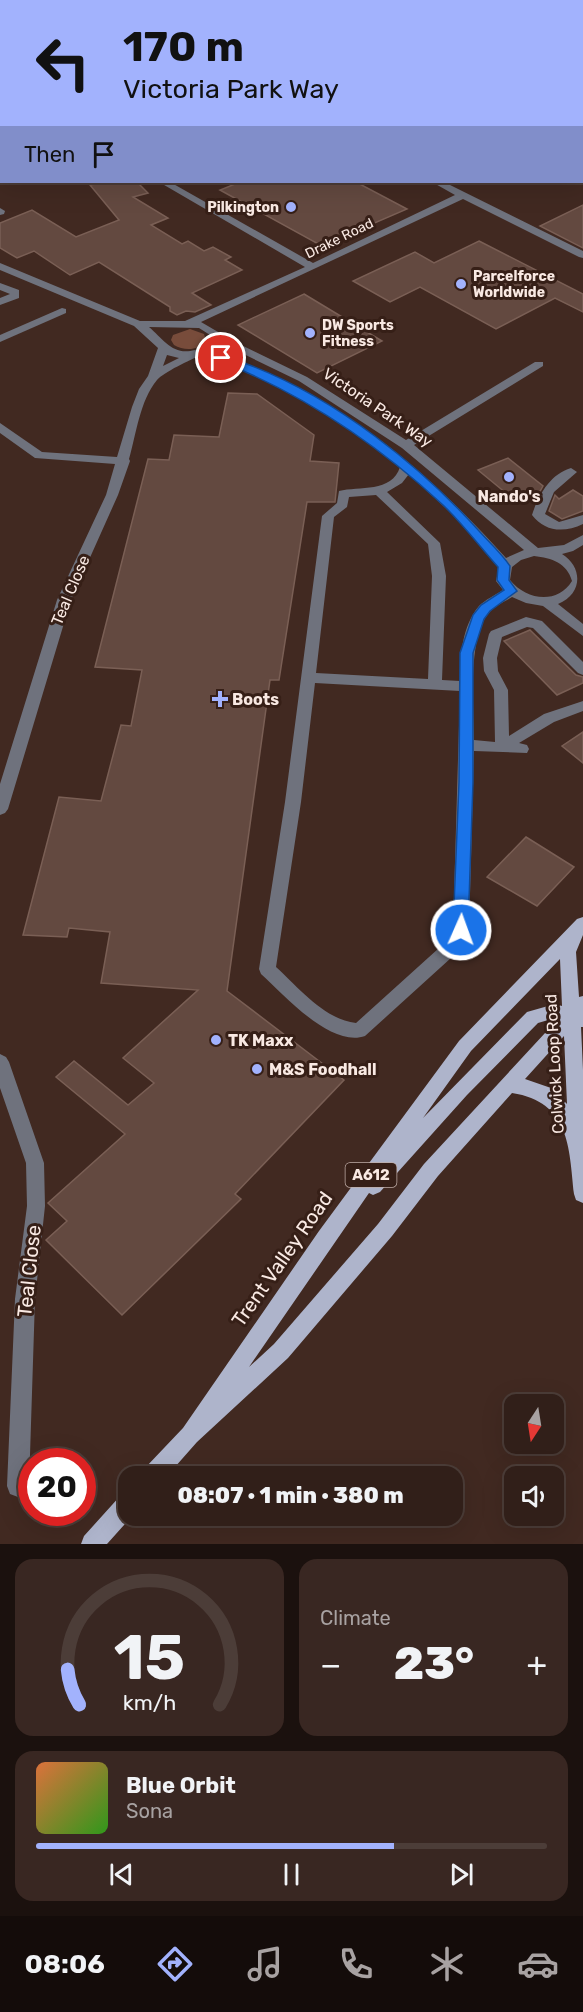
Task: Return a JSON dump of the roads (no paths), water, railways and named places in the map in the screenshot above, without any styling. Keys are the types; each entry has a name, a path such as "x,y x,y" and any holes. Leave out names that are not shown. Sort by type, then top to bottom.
{"main road":[{"name":"Colwick Loop Road","path":"579,928 568,951 579,1013 578,1143 583,1194"},
{"name":"Trent Valley Road","path":"190,1435 326,1238 465,1046 579,928"},
{"path":"326,1238 461,1089 533,1017 555,1011 579,1013"},
{"name":"Trent Valley Road","path":"162,1466 190,1435 281,1351 385,1230 431,1170 510,1085 541,1047 579,1013"},
{"path":"510,1085 543,1091 558,1102 578,1143"},
{"path":"92,1544 118,1515"}],"street":[{"path":"166,183 313,267"},
{"path":"438,183 583,255"},
{"name":"Drake Road","path":"180,325 228,308 464,195"},
{"path":"0,266 138,324 161,345 166,330 180,325"},
{"path":"0,286 15,292 15,296 0,302"},
{"path":"154,376 215,342 214,334 228,308"},
{"path":"0,339 62,311"},
{"path":"138,324 180,325"},
{"name":"Victoria Park Way","path":"180,325 201,326 318,388 406,445 540,553 578,562 579,594 546,602"},
{"name":"Victoria Park Way","path":"161,345 174,353 198,353 248,368 314,402 368,437 448,504 504,566 503,580 511,591"},
{"name":"Teal Close","path":"0,809 64,600 103,517 124,461 138,407 145,388 154,376 161,345"},
{"path":"406,445 539,364"},
{"path":"0,427 39,455 124,461"},
{"path":"406,467 405,475 401,480 371,492 350,492 343,495 343,504 328,516 293,802 267,969 310,1008 340,1029 358,1031 456,943 461,930 467,746 467,653 478,618 485,608 511,591 524,598 546,602 583,631"},
{"path":"577,475 554,482 541,504 538,515 547,524 559,528 574,525 583,519"},
{"path":"378,489 434,543 439,576 434,656 435,685"},
{"path":"504,566 511,559 568,548 583,539"},
{"path":"502,747 501,690 491,671 490,658 496,634 526,622 537,624 583,670"},
{"path":"308,678 466,687"},
{"path":"502,747 549,718 583,706"},
{"path":"467,746 522,749"},
{"name":"Teal Close","path":"0,1062 35,1163 36,1206 25,1299 19,1448"}],"place":[{"name":"Pilkington","path":"291,207"},
{"name":"Parcelforce Worldwide","path":"461,284"},
{"name":"DW Sports Fitness","path":"310,333"},
{"name":"Nando's","path":"509,477"},
{"name":"Boots","path":"220,699"},
{"name":"TK Maxx","path":"216,1040"},
{"name":"M&S Foodhall","path":"257,1069"}]}
